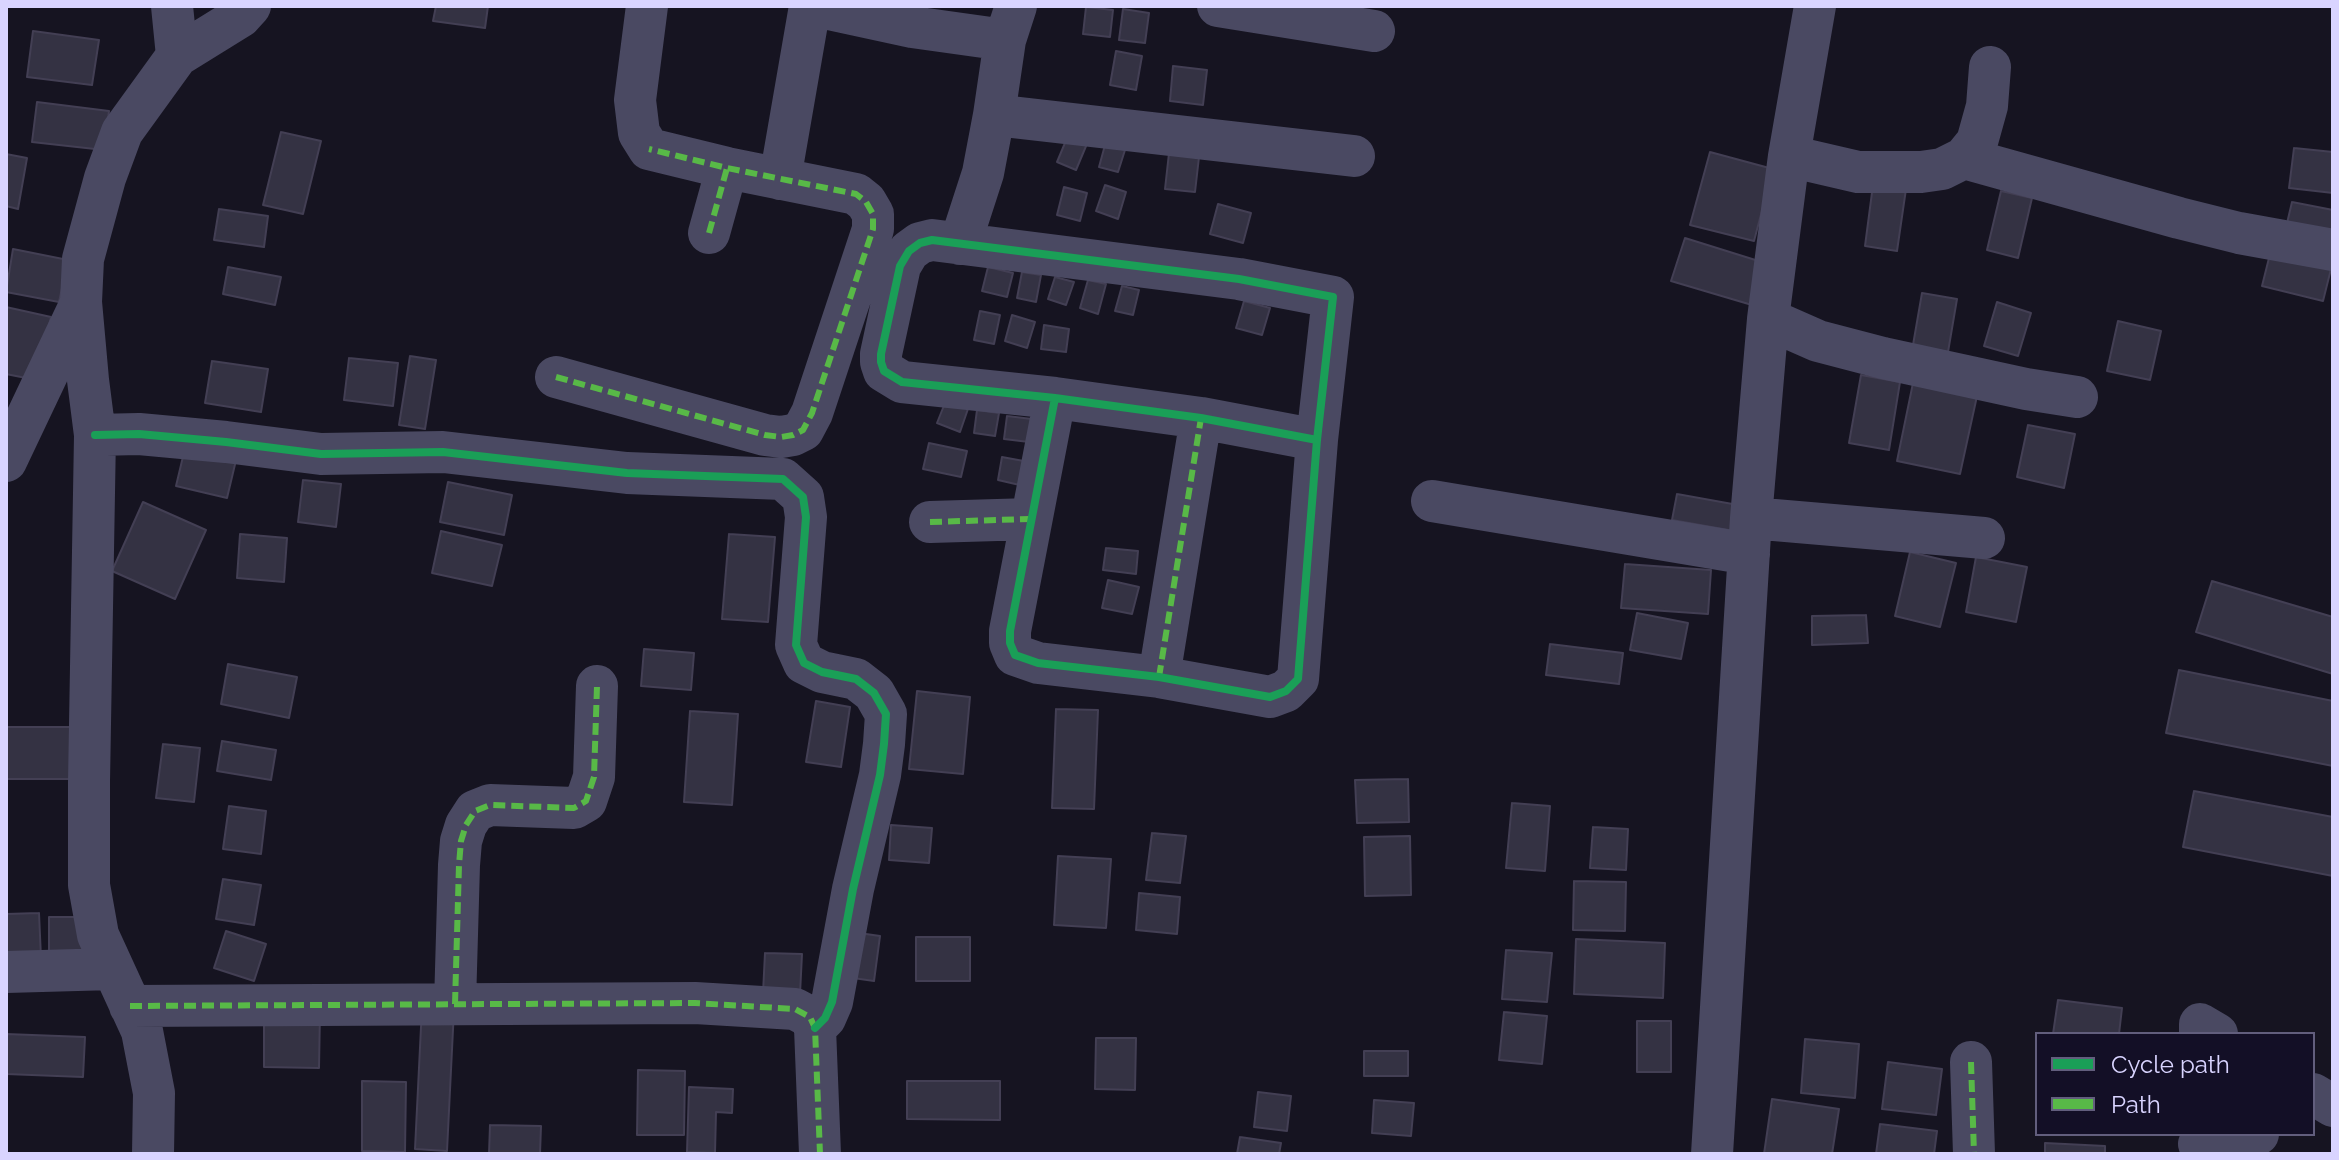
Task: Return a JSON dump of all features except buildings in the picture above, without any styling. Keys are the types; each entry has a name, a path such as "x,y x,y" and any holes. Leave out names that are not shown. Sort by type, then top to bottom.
{"street":[{"path":"172,6 177,56"},
{"path":"153,1154 154,1093 142,1031 98,935 89,885 95,435 81,302 83,259 105,178 122,132 177,56 240,17 250,6"},
{"path":"556,377 765,435 793,435 803,430 812,413 873,229 873,214 866,202 856,194 649,149 639,133 635,100 647,6"},
{"path":"780,179 813,6 912,27 1011,23 983,173 960,244"},
{"path":"1218,6 1374,31"},
{"path":"1712,1154 1750,536 1768,319 1789,156 1815,6"},
{"path":"1789,156 1858,172 1942,169 1964,158 1977,142 1987,106 1990,67"},
{"path":"994,115 1354,156"},
{"path":"1964,158 2239,233 2333,250"},
{"path":"709,233 727,168"},
{"path":"1055,398 1010,631 1010,643 1015,655 1038,663 1159,677 1270,697 1286,691 1298,679 1317,440 1333,297 1239,279 932,240 920,243 909,251 900,266 881,354 884,371 902,382 1055,398 1201,418 1317,440"},
{"path":"6,461 81,302"},
{"path":"1768,319 1818,341 1883,358 2077,397"},
{"path":"1159,677 1201,418"},
{"path":"95,435 139,434 321,454 443,452 627,473 783,479 803,497 806,517 796,645 804,663 822,672 856,679 874,693 886,714 880,775 853,889 832,1002 825,1018 815,1028"},
{"path":"1432,501 1750,536 1984,538"},
{"path":"930,522 1031,519"},
{"path":"455,1004 459,865 466,825 475,811 490,805 574,808 586,801 594,777 597,686"},
{"path":"6,972 122,988 455,1004 695,1003 795,1009 810,1017 815,1028 820,1154"},
{"path":"2200,1032 2200,1024 2214,1032"},
{"path":"1971,1062 1974,1154"},
{"path":"2315,1095 2333,1106"},
{"path":"2199,1144 2246,1136"}],"marked path":[{"path":"556,377 765,435 793,435 803,430 812,413 873,229 873,214 866,202 856,194 649,149"},
{"path":"709,233 727,168"},
{"path":"1159,677 1201,418"},
{"path":"930,522 1031,519"},
{"path":"455,1004 459,865 466,825 475,811 490,805 574,808 586,801 594,777 597,686"},
{"path":"130,1006 695,1003 795,1009 810,1017 815,1028 820,1154"},
{"path":"1971,1062 1974,1154"}],"cycle path":[{"path":"1055,398 1010,631 1010,643 1015,655 1038,663 1159,677 1270,697 1286,691 1298,679 1317,440 1333,297 1239,279 932,240 920,243 909,251 900,266 881,354 884,371 902,382 1055,398 1201,418 1317,440"},
{"path":"95,435 139,434 321,454 443,452 627,473 783,479 803,497 806,517 796,645 804,663 822,672 856,679 874,693 886,714 880,775 853,889 832,1002 825,1018 815,1028"}]}
